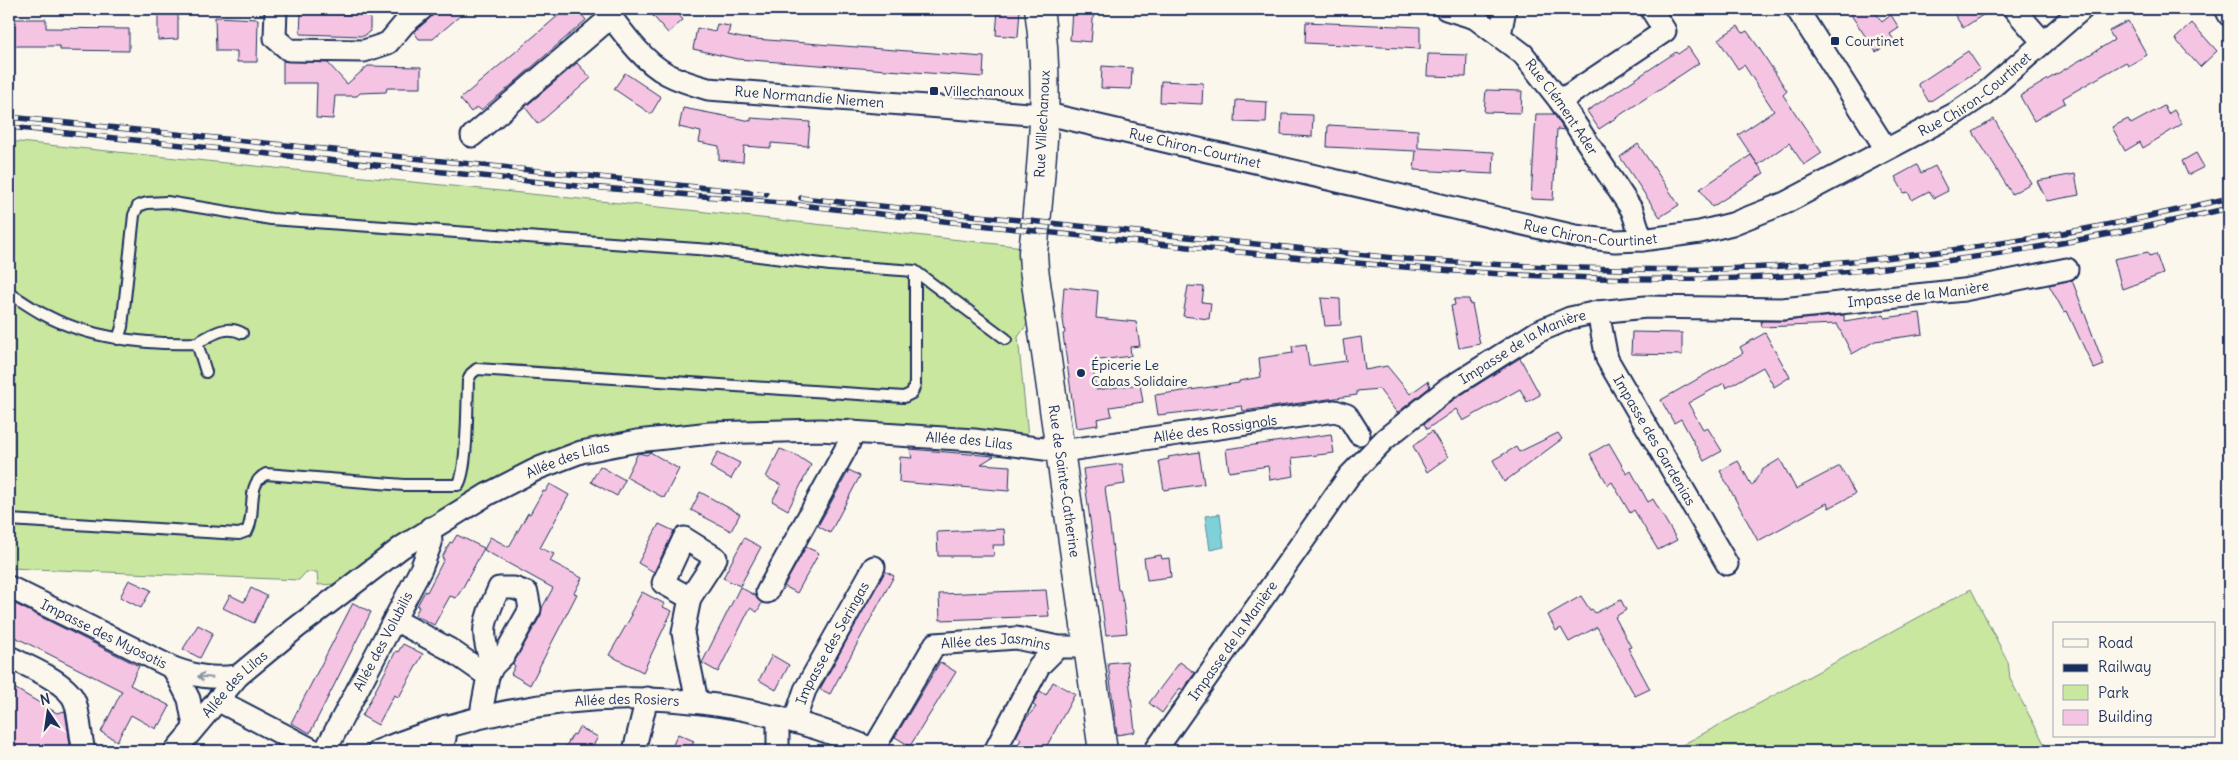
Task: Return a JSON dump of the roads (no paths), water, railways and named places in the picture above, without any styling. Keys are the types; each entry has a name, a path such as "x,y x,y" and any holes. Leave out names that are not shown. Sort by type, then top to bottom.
{"street":[{"path":"276,9 275,38 289,50 364,51 388,43 404,24 422,9"},
{"name":"Rue Villechanoux","path":"1037,210 1045,115 1046,72 1039,9"},
{"name":"Rue Clément Ader","path":"1446,9 1475,18 1523,54 1560,101 1632,210 1642,240"},
{"path":"1500,35 1505,9"},
{"path":"1560,101 1665,31 1651,9"},
{"path":"1797,9 1886,149"},
{"path":"2014,9 2044,42"},
{"name":"Rue Chiron-Courtinet","path":"1045,115 1115,128 1575,236 1616,241 1642,240 1700,232 1732,224 1785,203 1956,113 1984,94 2082,9"},
{"path":"2226,9 2229,15"},
{"path":"472,136 608,13"},
{"name":"Rue Normandie Niemen","path":"608,13 648,59 665,73 685,83 708,90 1045,115"},
{"name":"Rue de Sainte-Catherine","path":"1037,210 1034,269 1103,751"},
{"name":"Impasse de la Manière","path":"1155,751 1349,476 1366,457 1446,390 1538,332 1570,318 1598,312 1646,307 1782,309 1964,290 2067,269"},
{"name":"Impasse des Gardenias","path":"1598,312 1607,359 1728,564"},
{"name":"Allée des Rossignols","path":"1059,450 1334,411 1346,415 1359,434"},
{"name":"Allée des Lilas","path":"175,751 194,726 238,676 349,586 430,528 488,494 539,468 581,452 637,441 711,433 820,430 974,440 1059,450"},
{"path":"767,592 849,443 852,431"},
{"name":"Allée des Volubilis","path":"325,751 421,569 432,542 430,528"},
{"name":"Impasse des Seringas","path":"778,751 786,720 805,690 874,567"},
{"name":"Impasse des Myosotis","path":"9,587 173,668 202,678 238,676"},
{"path":"690,598 683,633 698,701"},
{"path":"395,620 490,671 482,716"},
{"name":"Allée des Jasmins","path":"875,750 935,644 1016,638 1058,647 1088,647"},
{"path":"995,751 1039,666 1058,647"},
{"path":"9,657 54,680 70,692 75,701 84,751"},
{"name":"Impasse des Myosotis","path":"173,668 189,699 194,726"},
{"path":"634,751 647,698"},
{"name":"Allée des Rosiers","path":"378,751 446,726 482,716 542,705 606,699 647,698 698,701 786,720 875,750"},
{"path":"217,700 315,751"},
{"path":"439,751 445,738 446,726"}],"lane":[{"path":"118,339 122,326 134,215 138,206 147,203 167,202 270,219 711,250 830,265 915,271 1006,339"},
{"path":"9,520 238,534 247,531 251,524 254,485 258,478 266,474 404,485 448,487 458,485 462,480 464,464 468,381 471,374 477,369 904,397 912,393 915,384 915,271"},
{"path":"9,292 40,313 60,322 118,339 197,343 216,332 235,329 242,333"},
{"path":"197,343 206,372"}],"water":[{"path":"1220,514 1224,547 1210,550 1205,516"}],"railway":[{"path":"9,117 766,194"},
{"path":"9,127 578,186 780,203 1219,250 1495,274 1601,278 1707,279 1773,277 1904,266 2035,248 2165,223 2229,208"},
{"path":"801,198 1405,259 1483,264 1639,269 1718,269 1782,266 1847,262 1911,255 1975,247 2103,226 2229,198"}],"place":[{"name":"Courtinet","path":"1835,41"},
{"name":"Villechanoux","path":"934,91"},
{"name":"Épicerie Le Cabas Solidaire","path":"1081,373"}]}
